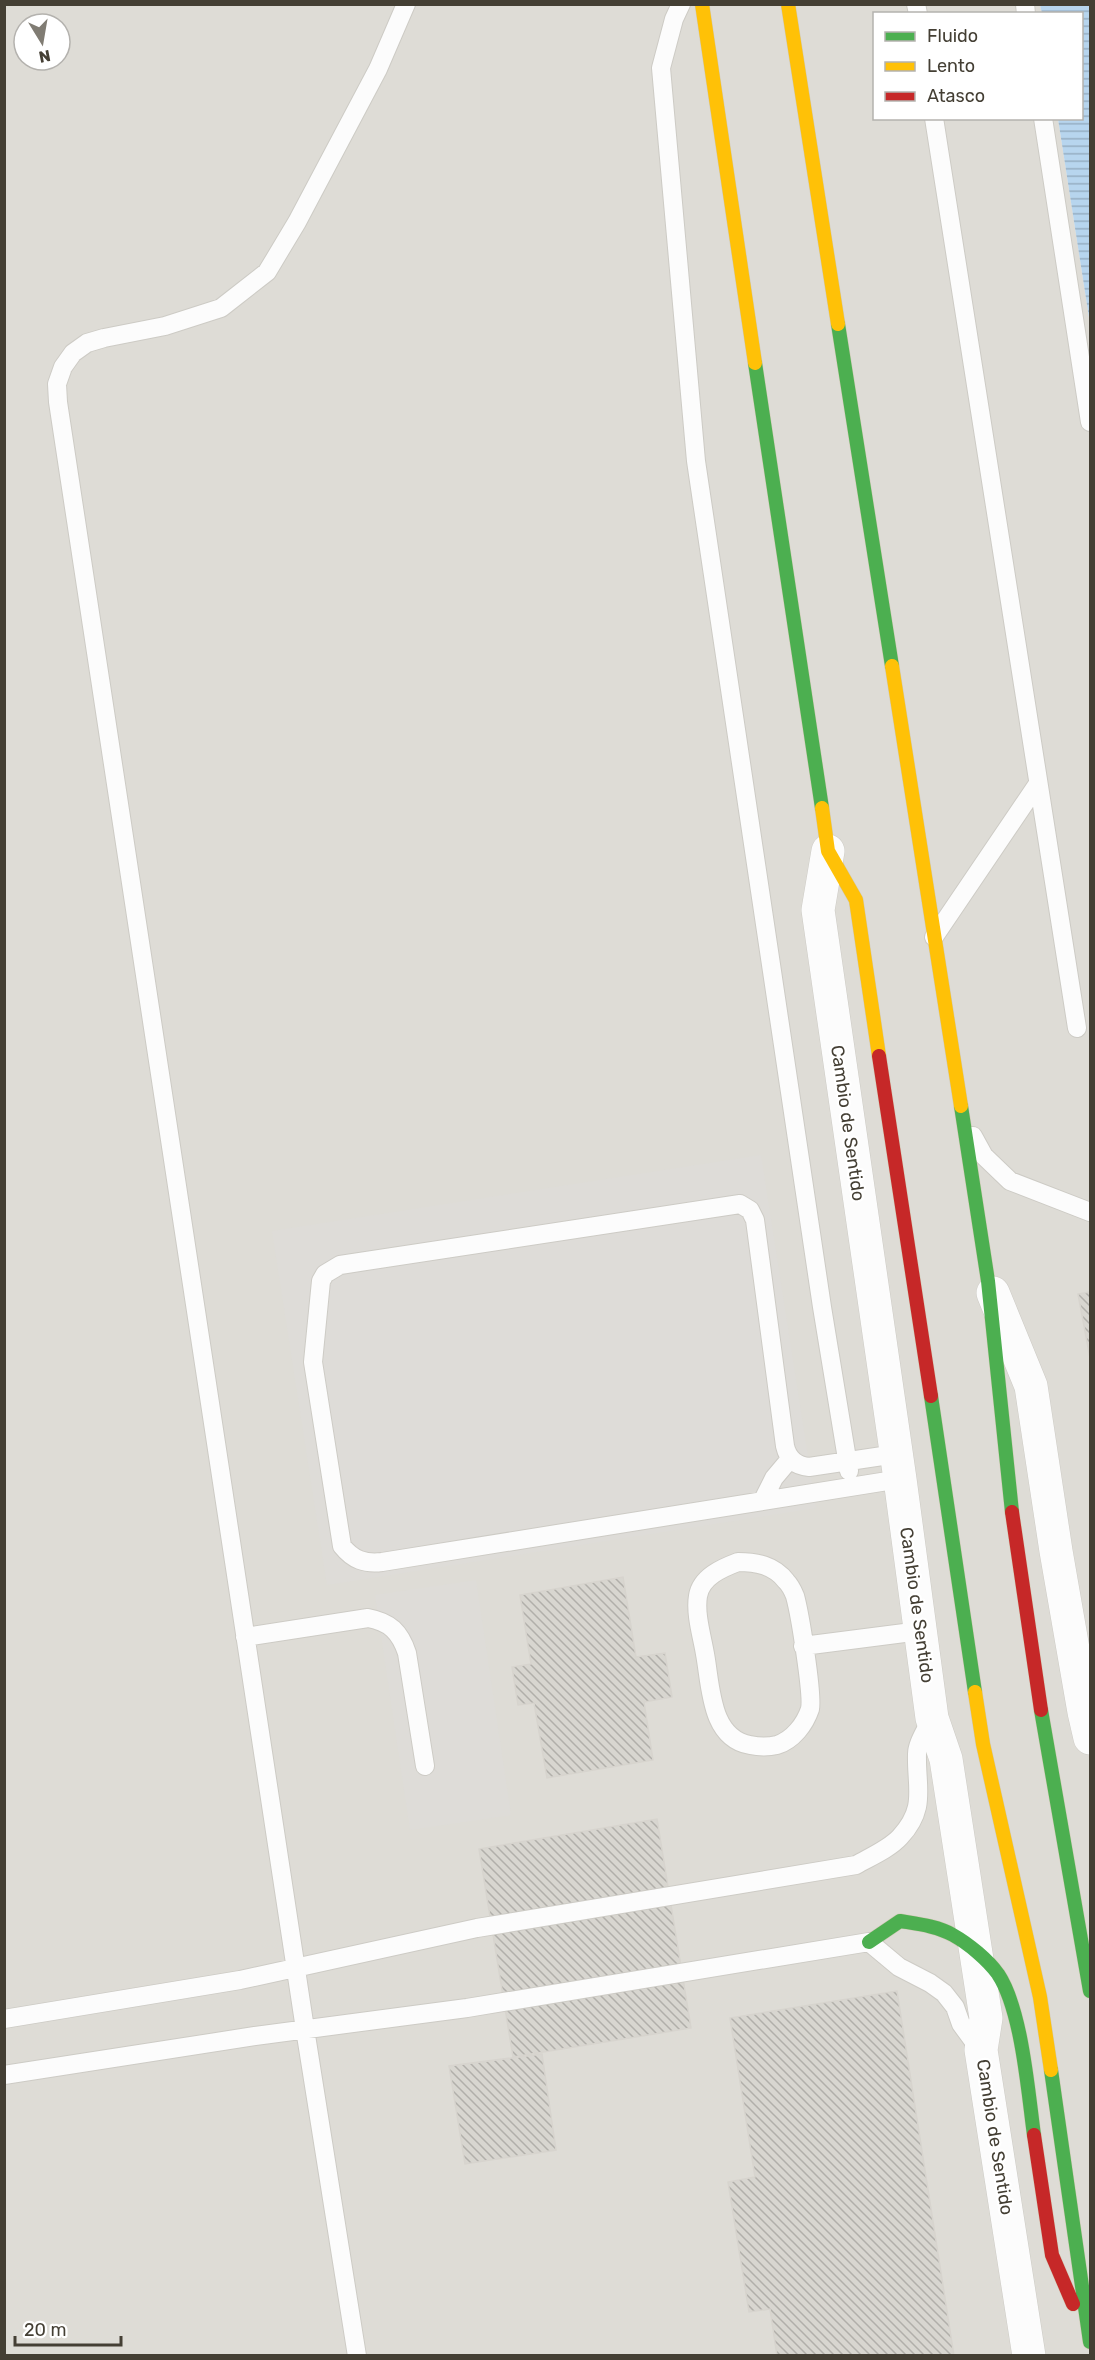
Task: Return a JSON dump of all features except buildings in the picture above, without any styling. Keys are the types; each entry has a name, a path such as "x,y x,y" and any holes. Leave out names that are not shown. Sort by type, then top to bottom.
{"main road":[{"path":"702,4 828,851 856,900 983,1744 1040,1997 1090,2342"},
{"path":"788,4 988,1281 1011,1504 1046,1740 1090,1991"},
{"path":"869,1942 900,1921 930,1926 954,1935 976,1952 998,1974 1011,2002 1021,2046 1052,2255 1090,2349"}],"street":[{"name":"Cambio de Sentido","path":"828,851 818,910 932,1718 946,1759 986,2018 981,2050 1029,2355"},
{"path":"988,1281 1032,1386 1056,1551 1090,1738"}],"lane":[{"path":"357,2355 245,1637 57,384 63,368 73,353 87,343 165,326 221,308 267,272 297,222 378,69 406,4"},
{"path":"681,4 674,19 661,68 696,461 820,1295 851,1486"},
{"path":"934,120 1077,1028"},
{"path":"1043,120 1090,422"},
{"path":"934,937 1037,785"},
{"path":"958,1091 966,1125 984,1156 1010,1181 1090,1212"},
{"path":"740,1204 750,1210 754,1220 785,1446 790,1459 802,1467 847,1462 898,1467 851,1486 382,1562 359,1561 349,1555 342,1546 313,1362 321,1281 326,1274 340,1265 740,1204"},
{"path":"763,1500 774,1478 790,1459"},
{"path":"738,1562 755,1562 772,1568 786,1580 795,1595 803,1646 810,1698 810,1707 805,1722 793,1736 779,1744 762,1747 746,1744 731,1736 720,1723 714,1707 699,1621 698,1595 707,1579 721,1568 738,1562"},
{"path":"245,1637 368,1618 382,1620 394,1628 407,1653 425,1766"},
{"path":"803,1646 920,1631"},
{"path":"4,2019 240,1980 477,1928 856,1866 898,1839 910,1824 918,1805 920,1785 917,1751 932,1718"},
{"path":"4,2075 305,2029 467,2008 869,1942 899,1967 944,1993 955,2007 961,2024 981,2050"}],"shaded area":[{"path":"5,5 1040,5 1042,12 873,12 873,120 1058,120 1090,324 1090,2355 5,2356"},
{"path":"761,1155 816,1508 327,1585 272,1231"},
{"path":"476,1580 511,1815 410,1830 375,1595"}],"water":[{"path":"1040,5 1090,5 1090,324 1058,120 1083,120 1083,12 1042,12"}],"traffic: fast":[{"path":"838,324 892,666"},
{"path":"755,363 822,808"},
{"path":"961,1106 988,1281 1012,1512"},
{"path":"931,1396 975,1692"},
{"path":"1041,1710 1090,1991"},
{"path":"869,1942 900,1921 927,1926 940,1929 959,1939 994,1969 1006,1989 1013,2008 1026,2075 1034,2135"},
{"path":"1051,2070 1090,2342"}],"traffic: slow":[{"path":"702,4 755,363"},
{"path":"788,4 838,324"},
{"path":"892,666 961,1106"},
{"path":"822,808 828,851 856,900 879,1056"},
{"path":"975,1692 983,1744 1040,1997 1051,2070"}],"traffic: jam":[{"path":"879,1056 931,1396"},
{"path":"1012,1512 1041,1710"},
{"path":"1034,2135 1052,2255 1073,2304"}]}
